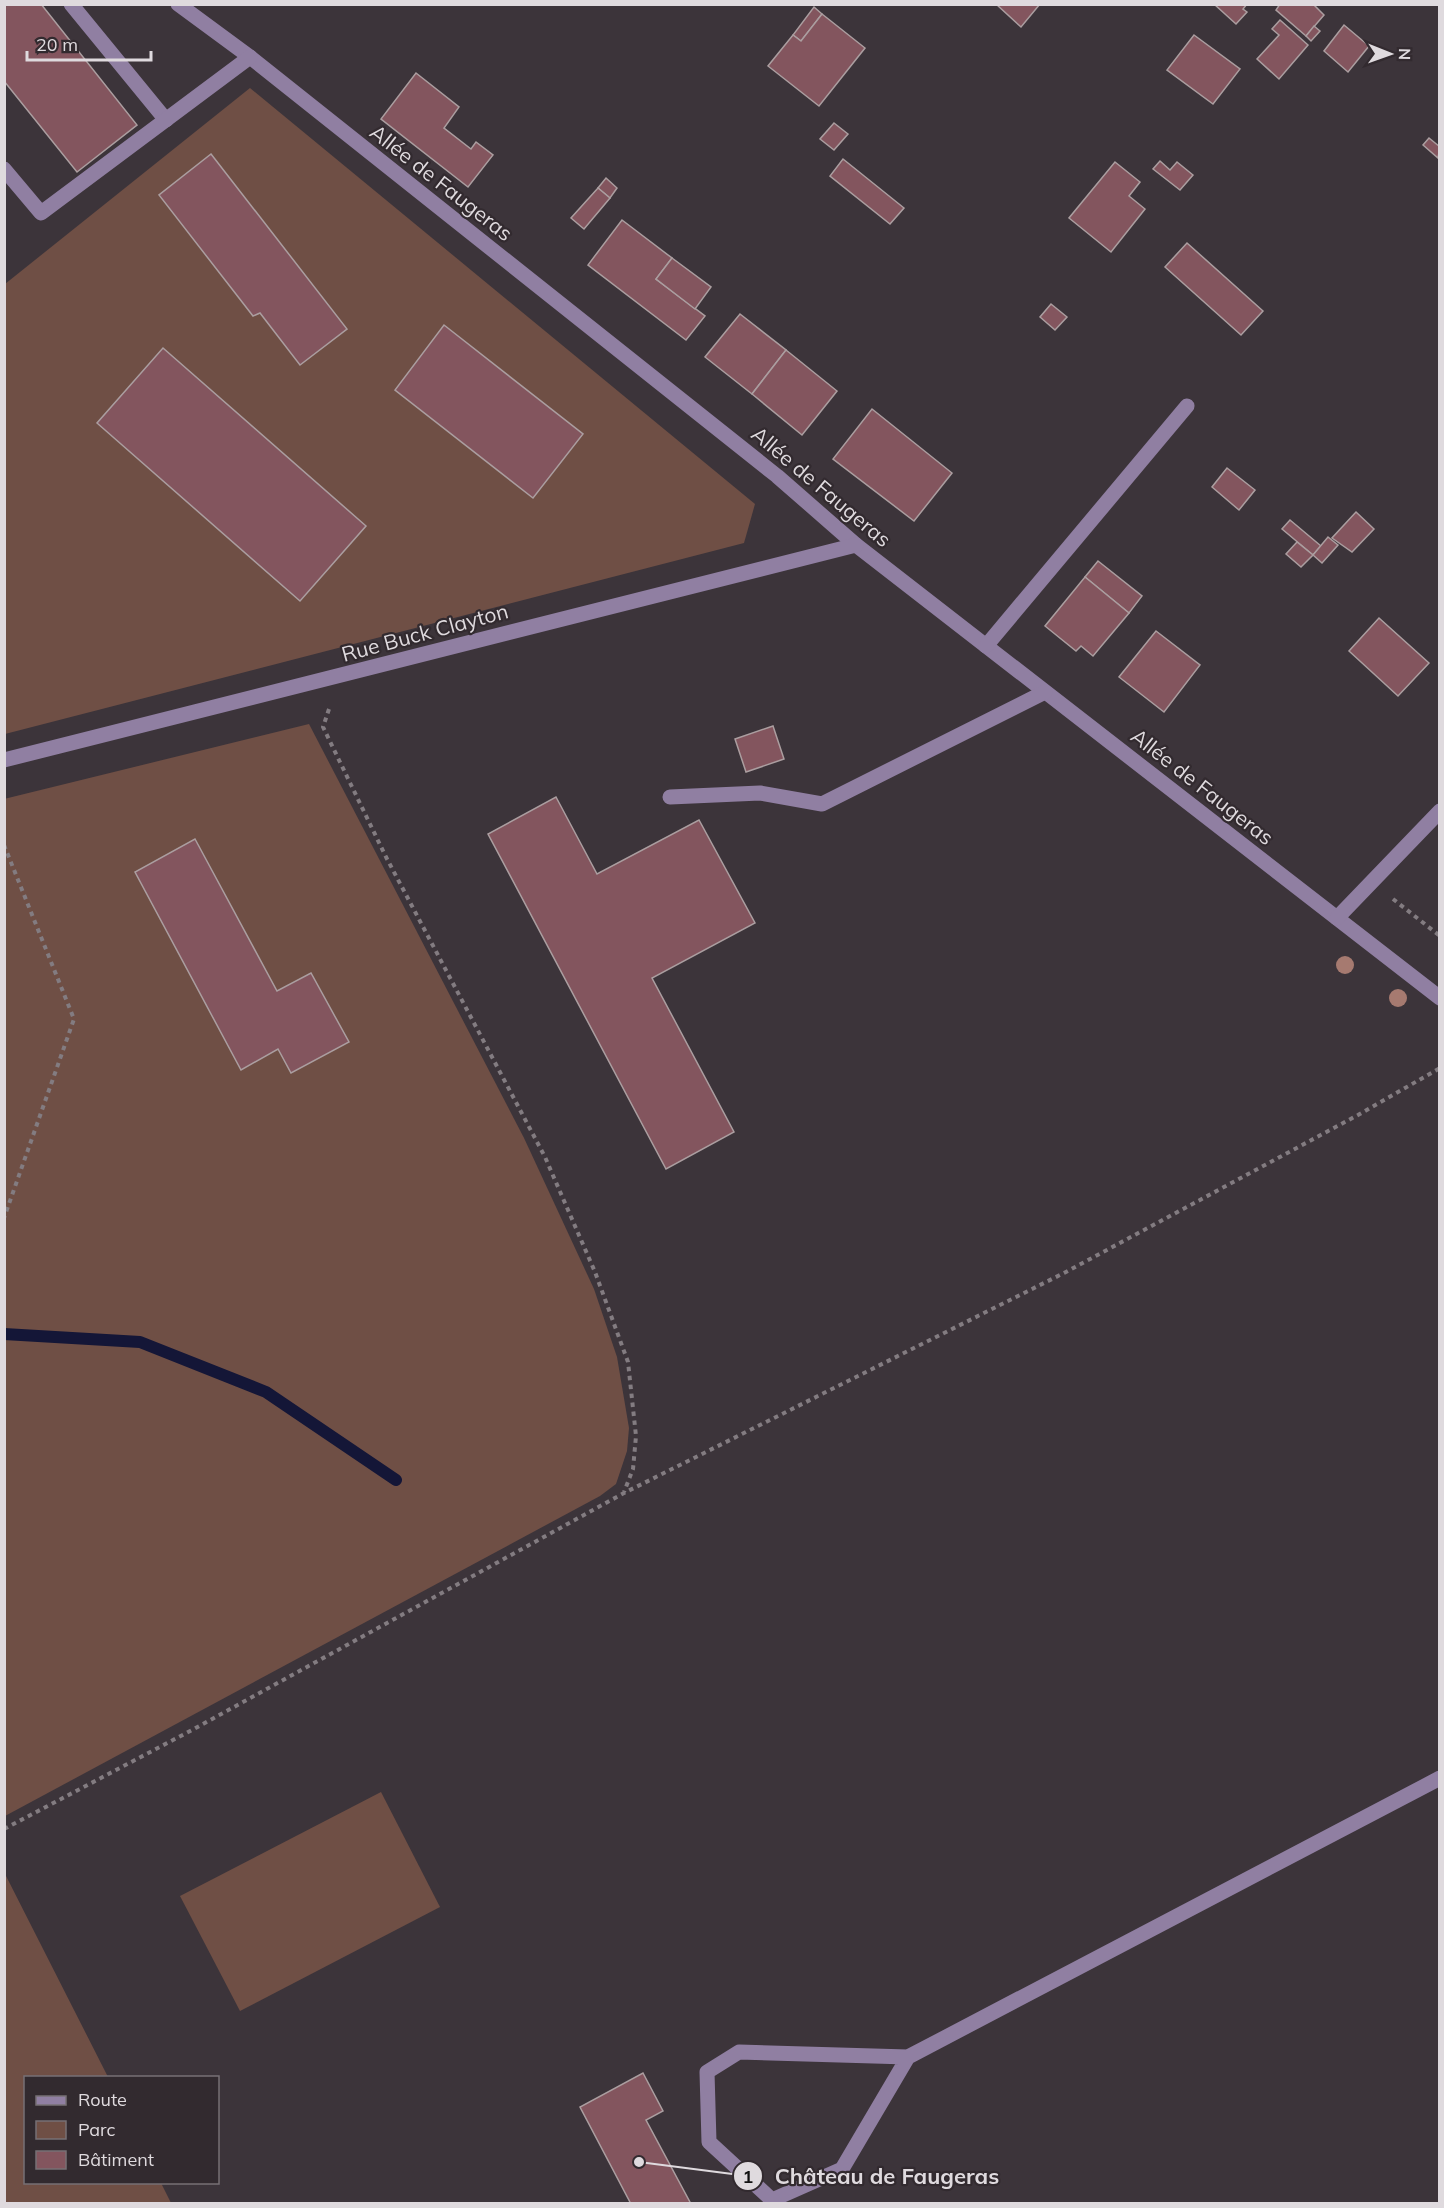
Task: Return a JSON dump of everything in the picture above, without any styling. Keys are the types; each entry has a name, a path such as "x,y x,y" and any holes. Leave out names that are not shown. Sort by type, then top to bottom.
{"street":[{"path":"71,4 166,120"},
{"name":"Allée de Faugeras","path":"178,4 250,57 777,476 856,545 1440,998"},
{"path":"4,170 41,213 250,57"},
{"path":"986,646 1187,406"},
{"name":"Rue Buck Clayton","path":"4,760 856,545"},
{"path":"670,797 760,793 822,804 1045,692"},
{"path":"1337,918 1440,811"},
{"path":"908,2057 842,2169 772,2200 709,2142 707,2072 739,2052 908,2057 1440,1778"}],"path":[{"path":"338,677 323,727 386,857 545,1157 595,1272 628,1362 636,1436 633,1469 624,1493"},
{"path":"4,845 74,1018 4,1218"},
{"path":"1372,882 1440,936"},
{"path":"4,1829 192,1730 624,1493 1064,1273 1358,1115 1440,1068"}],"green space":[{"path":"250,88 755,504 744,543 5,734 5,284"},
{"path":"309,724 524,1138 594,1289 617,1357 629,1428 627,1451 616,1484 600,1496 5,1816 4,799"},
{"path":"381,1792 440,1907 240,2011 180,1896"},
{"path":"4,1872 107,2076 24,2076 24,2184 162,2184 171,2203 5,2203"}],"building":[{"path":"4,4 41,4 137,125 77,172 4,81"},
{"path":"996,4 1040,4 1021,27"},
{"path":"1214,4 1247,4 1243,9 1247,12 1236,24"},
{"path":"1280,4 1313,4 1324,15 1306,36 1276,10"},
{"path":"814,7 822,14 801,41 793,35"},
{"path":"822,14 865,48 819,106 768,66 793,35 801,41"},
{"path":"1280,20 1308,45 1279,79 1257,59 1279,35 1272,29"},
{"path":"1344,25 1369,46 1348,72 1324,51"},
{"path":"1314,26 1320,31 1311,41 1306,36"},
{"path":"1194,35 1240,69 1213,104 1167,70"},
{"path":"416,73 459,107 444,128 471,149 476,142 493,155 468,187 381,119"},
{"path":"834,123 848,134 834,150 820,139"},
{"path":"1429,138 1440,147 1438,158 1423,145"},
{"path":"211,154 347,329 300,365 260,313 253,316 159,195"},
{"path":"843,159 904,208 890,224 830,176"},
{"path":"1160,161 1170,170 1177,162 1193,175 1180,190 1153,169"},
{"path":"1115,162 1140,182 1129,196 1145,209 1111,252 1069,218"},
{"path":"606,178 617,188 610,198 598,188"},
{"path":"598,188 610,198 584,229 571,218"},
{"path":"622,220 672,258 656,279 705,316 686,340 588,265"},
{"path":"1187,243 1263,311 1241,335 1165,267"},
{"path":"672,258 711,287 695,309 656,279"},
{"path":"1051,304 1067,317 1055,330 1040,317"},
{"path":"740,314 786,350 752,394 705,357"},
{"path":"444,325 583,434 533,498 395,390"},
{"path":"163,348 366,526 300,601 97,423"},
{"path":"786,350 837,391 802,435 752,394"},
{"path":"872,409 952,473 914,521 833,459"},
{"path":"1227,468 1255,490 1239,510 1212,487"},
{"path":"1356,512 1374,529 1352,552 1332,538"},
{"path":"1290,520 1321,546 1313,555 1282,529"},
{"path":"1328,537 1338,545 1322,563 1313,555"},
{"path":"1297,542 1313,555 1301,567 1286,554"},
{"path":"1098,561 1142,596 1129,613 1085,577"},
{"path":"1085,577 1129,613 1093,656 1081,646 1076,651 1045,626"},
{"path":"1379,618 1429,663 1398,696 1349,651"},
{"path":"1156,631 1200,665 1164,712 1119,677"},
{"path":"773,726 784,759 746,772 735,739"},
{"path":"556,797 597,874 699,820 755,923 652,978 734,1132 666,1169 488,834"},
{"path":"195,839 277,991 311,973 349,1042 291,1073 278,1049 241,1070 135,872"},
{"path":"643,2073 663,2111 646,2120 691,2204 631,2204 580,2107"}],"waterway":[{"path":"4,1334 140,1342 266,1392 396,1480"}],"place":[{"name":"Château de Faugeras","path":"639,2162"}]}
